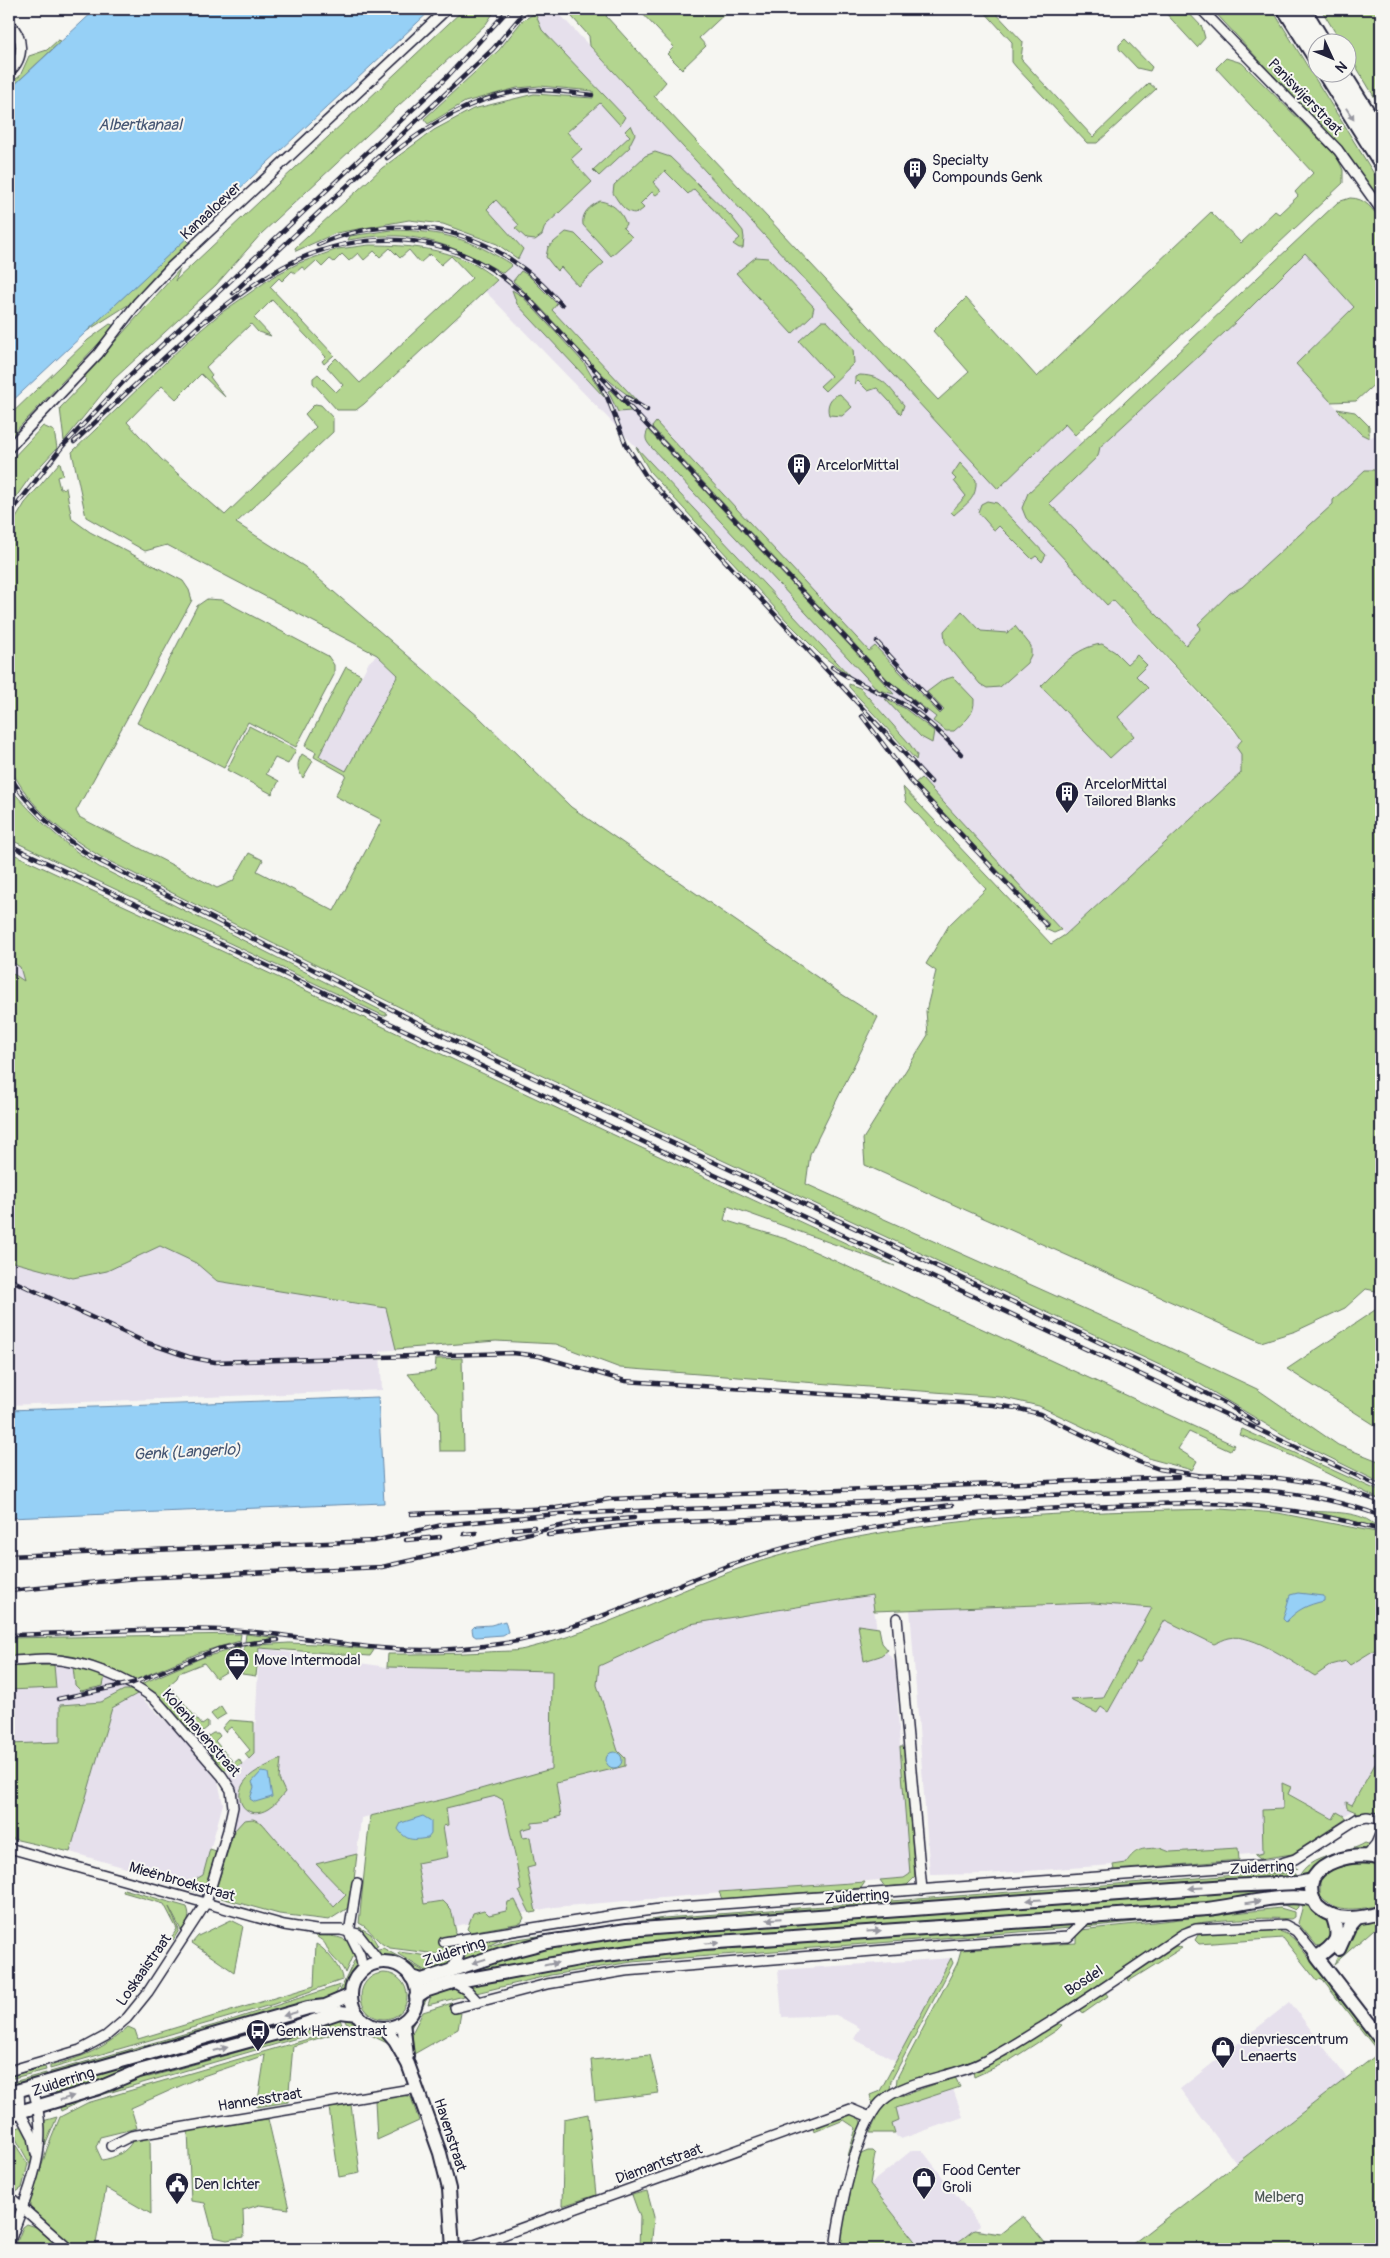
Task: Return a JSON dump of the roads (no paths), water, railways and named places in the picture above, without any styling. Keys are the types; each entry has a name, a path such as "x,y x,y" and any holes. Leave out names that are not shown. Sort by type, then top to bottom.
{"highway":[{"path":"1286,9 1308,44"},
{"path":"1302,9 1316,32"},
{"path":"1331,82 1381,161"},
{"path":"1347,82 1381,136"}],"main road":[{"name":"Zuiderring","path":"416,1997 451,1977 501,1954 547,1942 627,1930 1228,1886 1298,1883 1312,1880 1321,1868 1329,1863 1346,1858 1366,1856 1381,1859"},
{"name":"Zuiderring","path":"411,1977 422,1980 451,1977 703,1943 1207,1909 1272,1899 1300,1898 1314,1900 1312,1880"},
{"path":"1314,1900 1321,1910 1332,1915 1357,1918 1381,1912"},
{"path":"1320,1962 1335,1943 1338,1934 1332,1915"},
{"path":"1320,1962 1342,1946 1349,1927 1357,1918"},
{"path":"380,1962 398,1966 411,1977 416,1988 413,2010 403,2022 384,2028 369,2024 357,2014 351,1995 353,1984 363,1970 380,1962"},
{"path":"1320,1962 1381,2040"},
{"name":"Zuiderring","path":"14,2092 308,2008 325,2006 351,1995"},
{"name":"Zuiderring","path":"14,2114 99,2088 139,2072 281,2032 340,2012 357,2014"},
{"name":"Havenstraat","path":"403,2022 408,2064"},
{"name":"Havenstraat","path":"384,2028 396,2041 408,2064 446,2174 454,2249"}],"street":[{"name":"Kanaaloever","path":"9,448 98,354 138,302 163,275 447,9"},
{"name":"Paniswijerstraat","path":"1201,9 1338,150 1381,210"},
{"path":"9,23 17,30 22,47 15,67 9,72"},
{"path":"897,1618 922,1890"},
{"name":"Kolenhavenstraat","path":"9,1661 48,1659 70,1662 133,1683 156,1700 222,1776 231,1790 233,1806 228,1830 206,1903"},
{"name":"Zuiderring","path":"444,1942 667,1908 1278,1864 1295,1859 1357,1818 1381,1819"},
{"path":"1366,1856 1376,1844 1381,1832"},
{"name":"Mieënbroekstraat","path":"9,1848 284,1925 308,1929 341,1930 349,1933"},
{"path":"357,1883 349,1933 360,1954 363,1970"},
{"name":"Loskaaistraat","path":"9,2071 80,2050 106,2036 127,2018 148,1992 206,1903"},
{"path":"455,2008 547,1984 626,1971 959,1944 1068,1938 1089,1916"},
{"name":"Bosdel","path":"870,2117 880,2104 893,2094 964,2070 1003,2051 1071,2010 1183,1934 1196,1929 1285,1925 1296,1932 1320,1962"},
{"path":"349,1933 358,1934 380,1962"},
{"path":"465,1940 451,1977 478,2002"},
{"path":"9,2244 37,2160 41,2134 39,2106 32,2087"},
{"name":"Hannesstraat","path":"110,2146 131,2136 417,2088"},
{"path":"14,2092 14,2114 33,2138 37,2160"},
{"name":"Diamantstraat","path":"454,2249 475,2245 842,2112 851,2110 870,2117"},
{"path":"835,2249 841,2211 856,2156 870,2117"},
{"path":"9,2196 69,2249"}],"water":[{"name":"Albertkanaal","path":"96,9 432,9 9,404 9,90"},
{"name":"Genk (Langerlo)","path":"378,1397 384,1503 9,1518 9,1410"},
{"path":"1298,1593 1324,1596 1324,1601 1303,1608 1286,1622 1283,1619 1290,1595"},
{"path":"505,1621 508,1632 503,1635 476,1637 473,1635 472,1629 475,1626 491,1625"},
{"path":"614,1752 622,1760 614,1768 606,1760"},
{"path":"261,1772 268,1773 272,1797 255,1802 250,1799 254,1787 252,1782"},
{"path":"423,1816 431,1821 431,1834 428,1838 411,1839 398,1829 401,1823"}],"railway":[{"path":"9,515 62,447 129,376 447,77 509,9"},
{"path":"233,293 493,49 527,9"},
{"path":"387,158 436,123 454,113 491,98 530,90 592,95"},
{"path":"318,245 343,235 369,229 395,227 422,228 448,232 473,240 497,251 531,275 562,305"},
{"path":"201,324 243,292 294,261 321,251 349,244 377,240 405,240 433,245 460,253 486,266 502,276 526,296 885,680 925,712"},
{"path":"74,442 206,319"},
{"path":"595,376 607,397 626,445 646,476 931,782"},
{"path":"626,397 647,410"},
{"path":"877,642 940,710"},
{"path":"832,667 913,710 961,754"},
{"path":"862,716 910,780 1046,925"},
{"path":"9,775 17,788 46,821 92,857 444,1036 1165,1373 1225,1403 1258,1424"},
{"path":"9,845 1381,1487"},
{"path":"9,1279 145,1342 189,1357 215,1362 513,1353 539,1356 625,1381 993,1405 1040,1414 1139,1462 1159,1469 1203,1476"},
{"path":"1198,1476 1267,1477 1314,1483 1359,1494 1381,1502"},
{"path":"556,1508 610,1499 1178,1477"},
{"path":"9,1556 374,1541 442,1525 558,1514 1228,1488 1325,1499 1381,1516"},
{"path":"9,1635 211,1630 258,1632 395,1649 469,1648 533,1638 566,1629 724,1567 797,1544 877,1527 918,1521 1041,1509 1201,1503 1247,1505 1292,1511 1337,1519 1381,1530"},
{"path":"548,1535 638,1524 891,1513 952,1505"},
{"path":"411,1514 554,1508"},
{"path":"572,1523 634,1518"},
{"path":"9,1591 137,1578 382,1567 578,1522"},
{"path":"514,1529 534,1527"},
{"path":"464,1534 476,1533"},
{"path":"406,1540 440,1537"},
{"path":"58,1699 133,1683 218,1649 278,1640"}],"place":[{"name":"Specialty Compounds Genk","path":"915,190"},
{"name":"ArcelorMittal","path":"799,486"},
{"name":"ArcelorMittal Tailored Blanks","path":"1067,814"},
{"name":"Move Intermodal","path":"237,1681"},
{"name":"Genk Havenstraat","path":"258,2052"},
{"name":"diepvriescentrum Lenaerts","path":"1223,2069"},
{"name":"Food Center Groli","path":"924,2200"},
{"name":"Den Ichter","path":"177,2205"}],"park label":[{"name":"Melberg","path":"1279,2197"}]}
